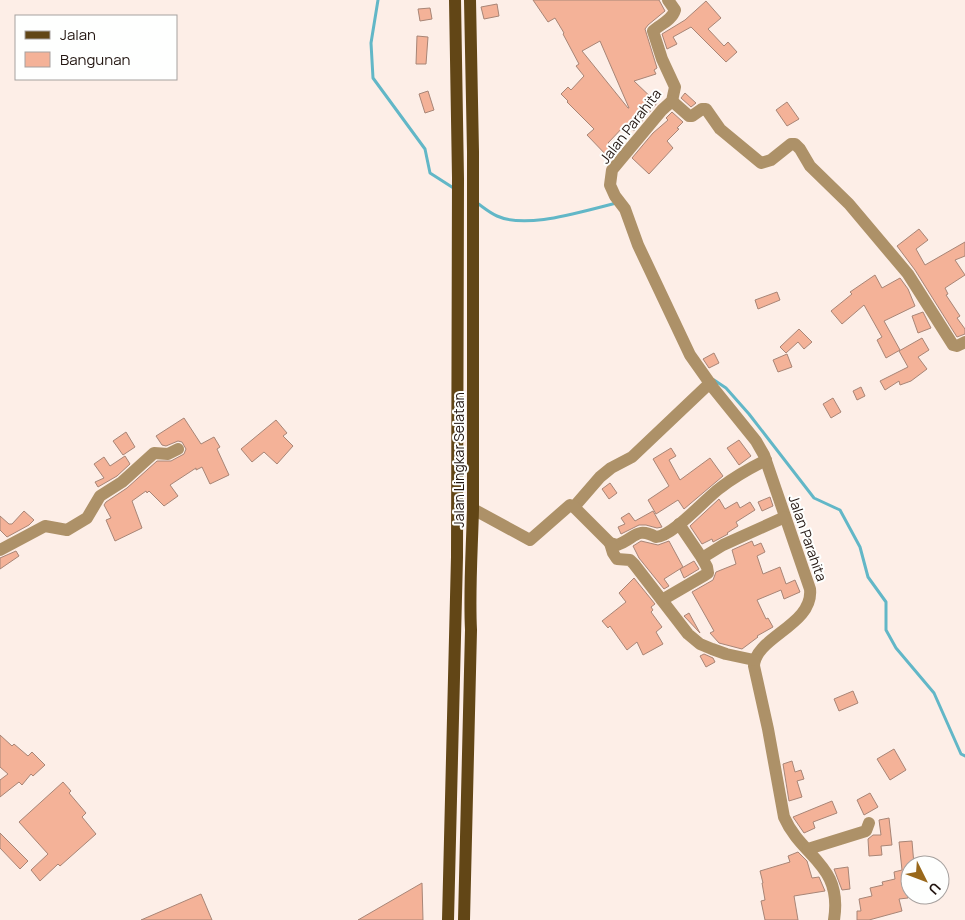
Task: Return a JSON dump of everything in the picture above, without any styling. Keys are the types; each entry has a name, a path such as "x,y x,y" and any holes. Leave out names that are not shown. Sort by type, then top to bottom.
{"main road":[{"name":"Jalan Lingkar Selatan","path":"448,920 458,509 456,0"},
{"name":"Jalan Lingkar Selatan","path":"464,920 471,638 469,588 472,562 473,509 473,152 470,0"},
{"path":"458,509 473,509"}],"street":[{"name":"Jalan Parahita","path":"668,0 675,10 674,13 654,31 662,59 675,87 672,101 662,110 612,170 610,186 628,216 638,245 683,342 698,368 756,440 766,460 784,517 810,588 810,601 802,613 758,652 754,660"},
{"path":"672,101 689,116 702,109 706,109 720,129 761,163 771,160 790,144 795,144 810,166 865,222 908,274 953,345 957,346 965,342"},
{"path":"574,507 600,477 611,468 632,457 710,383"},
{"path":"0,550 45,526 67,530 87,518 100,496 122,482 154,453 168,454 178,449"},
{"path":"610,543 614,545 621,544 644,531 660,537 679,524 727,482 766,460"},
{"path":"473,509 530,540 568,505 574,507 610,543 617,559 630,560 688,634 700,644 726,654 754,660 782,810 790,830 822,865 832,882 835,899 834,920"},
{"path":"702,558 723,545 784,517"},
{"path":"662,600 708,573 708,567 679,524"},
{"path":"808,850 866,831 869,823"}],"building":[{"path":"533,0 659,0 665,11 645,29 657,68 654,70 656,74 634,81 657,103 634,131 626,124 608,143 616,151 609,158 587,135 594,129 561,94 568,87 571,90 584,76 576,66 579,64 555,18 548,22","holes":["600,41 628,108 582,51"]},
{"path":"706,1 721,18 708,29 724,46 728,42 737,52 726,62 691,27 673,37 677,44 667,49 662,34 685,20"},
{"path":"497,4 499,16 484,19 481,7"},
{"path":"430,8 432,19 420,21 418,9"},
{"path":"417,36 428,37 426,64 416,64"},
{"path":"428,91 434,110 425,113 419,94"},
{"path":"685,93 696,103 691,107 681,98"},
{"path":"787,102 799,119 787,126 776,110"},
{"path":"672,112 683,122 667,141 673,148 649,174 632,158 653,133 668,120 666,118"},
{"path":"919,229 928,240 916,249 925,265 965,242 965,256 955,260 965,275 945,288 948,294 946,295 960,316 957,318 965,329 965,334 957,337 915,270 897,246"},
{"path":"875,275 882,288 900,278 908,289 915,306 884,321 900,350 886,358 877,340 882,337 864,305 842,324 831,311 852,294 850,292"},
{"path":"777,292 780,300 758,309 755,300"},
{"path":"923,312 931,328 918,333 912,316"},
{"path":"799,329 812,342 804,349 798,342 786,353 780,347"},
{"path":"922,338 929,350 918,357 927,369 911,381 900,385 899,381 885,390 880,381 908,367 899,351"},
{"path":"714,353 719,363 709,368 703,359"},
{"path":"787,354 792,367 778,372 773,360"},
{"path":"861,387 865,396 857,400 853,391"},
{"path":"833,398 841,412 831,418 823,404"},
{"path":"184,418 201,444 214,437 220,447 217,449 229,475 210,484 202,467 196,470 196,468 170,485 178,496 164,506 149,491 147,493 146,491 132,501 142,528 115,541 106,520 111,518 104,505 127,488 157,461 171,461 184,454 186,449 182,442 178,441 166,446 162,445 156,436"},
{"path":"276,420 287,433 283,436 293,446 277,464 264,452 252,462 241,449"},
{"path":"126,432 135,447 123,455 113,441"},
{"path":"739,440 751,456 739,465 727,448"},
{"path":"671,448 676,456 669,460 680,480 710,458 723,476 684,509 678,500 656,514 648,500 669,486 653,459"},
{"path":"125,456 130,464 117,476 98,487 95,482 104,478 94,464 104,457 110,466"},
{"path":"610,483 617,493 609,499 602,489"},
{"path":"770,497 773,506 762,511 758,502"},
{"path":"719,499 725,509 737,502 740,508 750,502 755,510 736,522 738,526 728,534 713,542 712,539 702,544 690,526"},
{"path":"24,511 34,520 29,525 7,537 0,530 0,516 9,524 12,524"},
{"path":"653,511 662,527 639,525 621,534 618,527 625,524 621,518 629,513 635,521"},
{"path":"641,541 658,545 669,541 683,567 664,579 669,586 664,589 639,558 633,546"},
{"path":"752,541 754,546 761,543 765,552 757,556 763,574 780,567 786,584 795,580 800,592 784,599 781,590 757,600 766,619 768,618 773,627 757,636 742,649 719,643 710,633 714,631 692,592 713,580 716,572 736,564 732,550"},
{"path":"16,551 19,556 0,569 0,558"},
{"path":"694,561 699,569 684,578 680,569"},
{"path":"634,578 655,604 651,607 653,610 651,612 662,627 656,632 663,644 643,655 637,642 627,650 610,626 608,628 602,621 626,602 619,593"},
{"path":"689,613 700,633 684,616"},
{"path":"704,654 713,658 715,662 706,667 700,656"},
{"path":"853,691 858,703 839,711 834,699"},
{"path":"0,735 12,746 14,744 28,756 32,752 45,765 33,776 31,774 22,785 19,782 0,797 0,780 8,774 0,767"},
{"path":"894,749 906,770 890,780 877,759"},
{"path":"792,761 795,772 801,770 804,779 797,781 802,797 789,801 783,764"},
{"path":"63,782 71,791 69,793 86,813 82,817 96,834 40,881 31,870 48,854 19,822"},
{"path":"870,793 878,807 864,815 857,800"},
{"path":"832,801 837,813 813,822 815,828 804,833 793,817"},
{"path":"889,818 892,845 881,846 882,855 869,856 868,839 873,835 881,835 879,820"},
{"path":"0,833 28,861 20,869 0,848"},
{"path":"912,841 913,855 900,855 899,842"},
{"path":"798,852 807,861 812,878 819,877 825,891 794,896 798,920 765,920 761,901 765,900 760,871 790,862 788,856"},
{"path":"848,867 850,889 842,890 834,869"},
{"path":"900,870 899,899 902,911 869,920 857,920 857,911 861,911 859,899 872,896 870,888 883,885 882,882 895,879 894,872"},
{"path":"422,883 423,920 358,920"},
{"path":"201,894 212,920 141,920"}],"waterway":[{"path":"378,0 371,43 373,78 425,149 430,173 455,189"},
{"path":"477,203 497,216 510,220 524,221 573,214 617,203"},
{"path":"714,380 726,388 749,414 814,498 840,510 860,547 868,577 886,602 886,630 896,648 934,693 961,754 965,756"}]}
